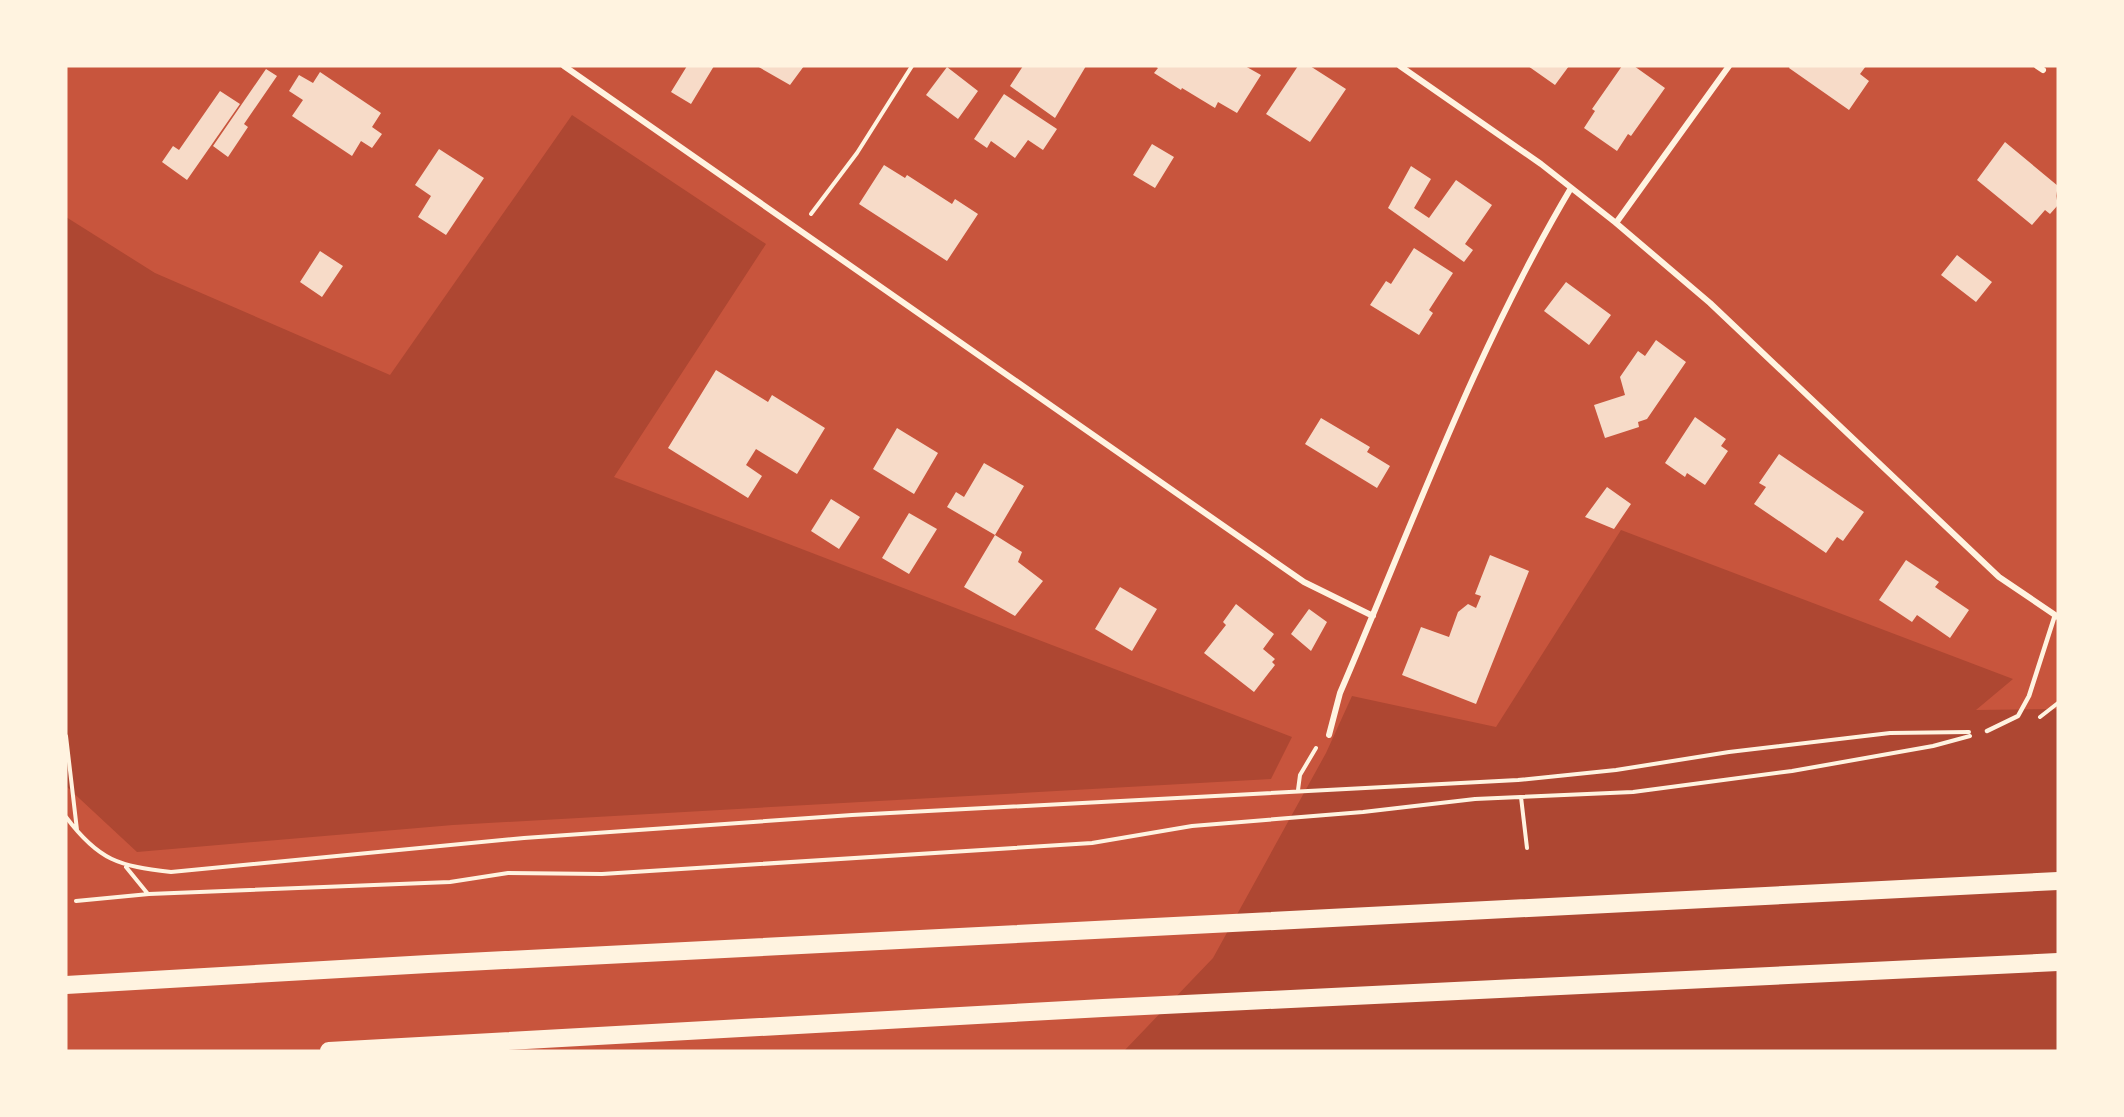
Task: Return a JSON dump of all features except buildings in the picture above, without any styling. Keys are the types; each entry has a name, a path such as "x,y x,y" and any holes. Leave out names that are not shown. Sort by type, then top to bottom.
{"highway":[{"path":"66,985 522,959 2058,881"},
{"path":"329,1051 1103,1008 2058,962"}],"street":[{"path":"564,66 1304,582 1373,616"},
{"path":"1400,66 1541,164 1616,223 1710,303 1999,577 2056,616"},
{"path":"1616,223 1729,66"},
{"path":"1329,735 1340,693 1473,375 1534,248 1571,188"}],"lane":[{"path":"1987,731 2018,716 2029,696 2056,616"}],"path":[{"path":"799,230 857,153 912,66"},
{"path":"2034,720 2058,703"},
{"path":"126,867 171,872 570,835 852,815 1518,780 1616,770 1730,752 1890,733 1987,731"},
{"path":"76,901 149,894 450,882 508,873 602,874 1092,843 1192,826 1521,797 1633,792 1792,771 1933,746 1987,731"},
{"path":"1298,790 1300,775 1311,754 1329,735"},
{"path":"66,736 78,833"},
{"path":"1521,797 1527,848"},
{"path":"66,817 88,845 126,867 149,894"}],"shaded area":[{"path":"572,115 766,244 614,477 1292,737 1271,779 453,825 137,852 66,786 66,217 155,273 390,375"},
{"path":"1621,530 2013,679 1976,710 2058,709 2058,1051 1124,1051 1213,958 1326,753 1352,696 1496,727"}]}
